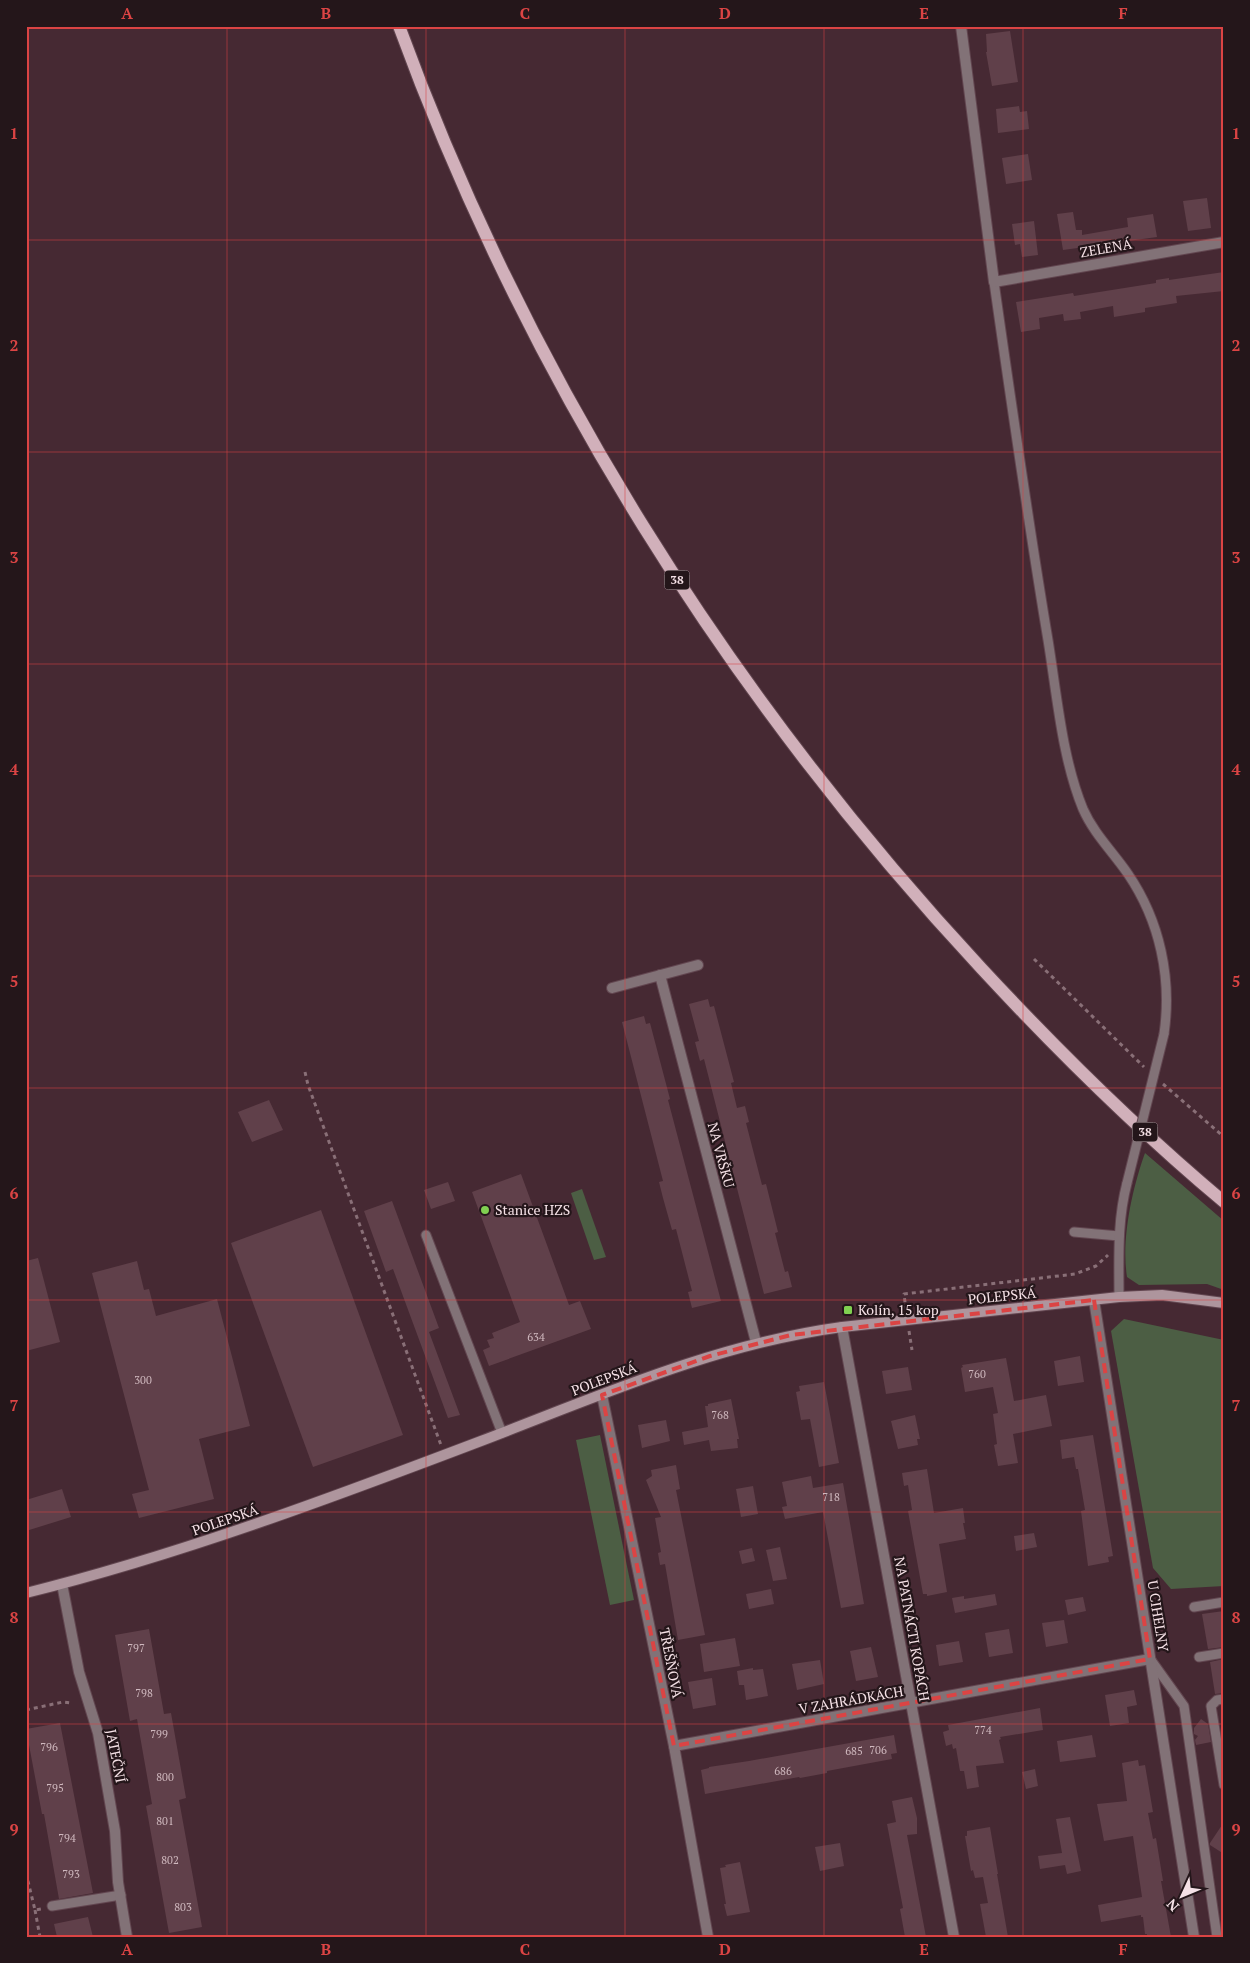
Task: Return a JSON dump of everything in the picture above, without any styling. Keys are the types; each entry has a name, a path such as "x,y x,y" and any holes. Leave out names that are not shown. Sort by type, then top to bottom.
{"main road":[{"name":"38","path":"398,26 468,197 500,266 556,375 632,508 732,662 789,740 863,835 940,924 1068,1060 1224,1202"},
{"name":"POLEPSKÁ","path":"26,1593 231,1534 664,1371 756,1342 842,1327 1094,1300 1162,1296 1219,1302"}],"street":[{"path":"961,26 994,282"},
{"name":"ZELENÁ","path":"994,282 1224,242"},
{"path":"612,988 698,964"},
{"name":"NA VRŠKU","path":"660,975 756,1342"},
{"name":"U CIHELNY","path":"1094,1300 1194,1937"},
{"name":"NA PATNÁCTI KOPÁCH","path":"842,1327 954,1937"},
{"name":"TŘEŠŇOVÁ","path":"602,1395 674,1746 708,1937"},
{"name":"JATEČNÍ","path":"62,1584 78,1672 98,1733 115,1831 127,1937"},
{"name":"V ZAHRÁDKÁCH","path":"674,1746 1150,1659"}],"lane":[{"path":"994,282 1039,584 1068,756 1078,795 1089,820 1102,842 1136,887 1155,927 1166,976 1168,1010 1164,1034 1122,1206 1119,1236 1119,1298"},
{"path":"1074,1232 1119,1236"},
{"path":"426,1235 502,1433"},
{"path":"1194,1607 1224,1602"},
{"path":"1199,1657 1224,1653"},
{"path":"1150,1659 1184,1706 1217,1937"},
{"path":"1224,1699 1217,1700 1211,1706 1221,1751 1224,1785"},
{"path":"52,1906 121,1895"}],"path":[{"path":"1034,959 1147,1070"},
{"path":"305,1072 444,1455"},
{"path":"1161,1082 1224,1137"},
{"path":"912,1350 904,1294 1083,1272 1102,1261 1114,1247 1119,1236"},
{"path":"26,1710 63,1702 72,1703"},
{"path":"26,1873 40,1937"},
{"path":"35,1910 52,1906"}],"highlighted area":[{"path":"1094,1300 1150,1659 674,1746 602,1395 710,1356 791,1335"}],"green space":[{"path":"1145,1153 1224,1221 1224,1290 1207,1284 1139,1285 1127,1277 1125,1247 1129,1215"},
{"path":"582,1189 606,1257 594,1260 571,1193"},
{"path":"1124,1319 1224,1340 1224,1586 1171,1589 1153,1568 1111,1331"},
{"path":"600,1435 634,1600 610,1605 576,1440"}],"building":[{"path":"1010,31 1018,82 992,86 986,52 986,34"},
{"path":"1019,106 1020,112 1027,111 1029,129 998,133 996,109"},
{"path":"1028,154 1032,180 1006,184 1002,158"},
{"path":"1207,198 1211,228 1188,231 1183,201"},
{"path":"1073,212 1076,230 1082,230 1082,235 1128,227 1127,218 1153,214 1157,237 1063,250 1057,214"},
{"path":"1034,221 1038,255 1022,257 1020,244 1015,245 1012,224"},
{"path":"1224,272 1224,291 1176,296 1177,303 1145,308 1145,312 1114,317 1113,306 1080,312 1081,319 1064,321 1063,314 1039,318 1040,329 1021,332 1016,302 1073,293 1074,296 1156,283 1156,280 1169,278 1169,280"},
{"path":"708,999 710,1007 714,1006 734,1082 731,1083 737,1108 745,1106 749,1122 746,1123 762,1185 766,1184 778,1232 775,1233 785,1272 788,1271 792,1287 764,1294 704,1059 700,1061 695,1042 699,1041 689,1004"},
{"path":"644,1016 646,1024 650,1023 670,1099 668,1100 721,1301 692,1308 688,1292 692,1291 676,1229 672,1230 663,1198 659,1182 663,1181 622,1022"},
{"path":"269,1100 283,1130 252,1142 238,1112"},
{"path":"521,1174 569,1305 580,1301 591,1329 489,1366 483,1350 490,1347 487,1340 494,1338 492,1333 520,1322 472,1192"},
{"path":"448,1182 455,1201 431,1209 424,1190"},
{"path":"392,1201 439,1328 429,1332 460,1415 448,1418 393,1269 386,1272 364,1211"},
{"path":"321,1210 403,1435 313,1467 231,1243"},
{"path":"38,1258 60,1342 26,1351 26,1261"},
{"path":"137,1261 144,1290 149,1289 156,1316 217,1299 250,1426 199,1439 214,1499 139,1518 132,1494 149,1490 92,1273"},
{"path":"1080,1356 1084,1382 1058,1386 1054,1361"},
{"path":"1006,1358 1014,1401 1046,1395 1052,1426 1013,1434 1018,1463 998,1466 994,1445 997,1444 993,1414 998,1413 993,1387 965,1392 961,1368 963,1367 962,1365"},
{"path":"908,1367 912,1390 886,1394 882,1371"},
{"path":"824,1382 839,1463 819,1467 810,1419 801,1420 796,1392 800,1391 799,1386"},
{"path":"731,1399 739,1439 737,1439 738,1448 711,1451 709,1440 684,1445 682,1432 708,1427 705,1406"},
{"path":"915,1415 920,1439 917,1439 918,1445 898,1449 891,1421"},
{"path":"666,1420 670,1441 642,1448 638,1425"},
{"path":"1093,1435 1113,1556 1108,1557 1109,1562 1088,1566 1081,1511 1085,1510 1078,1469 1076,1469 1074,1457 1062,1459 1060,1440"},
{"path":"676,1465 680,1489 676,1490 705,1635 678,1640 665,1564 660,1565 658,1553 661,1552 655,1518 661,1517 646,1480 652,1476 651,1470"},
{"path":"927,1469 934,1513 963,1508 966,1539 939,1544 947,1592 927,1596 927,1594 923,1594 908,1511 912,1510 908,1485 904,1486 902,1473"},
{"path":"811,1476 813,1488 843,1483 864,1604 841,1608 823,1512 785,1519 782,1507 787,1506 782,1482"},
{"path":"753,1486 758,1514 741,1517 736,1489"},
{"path":"62,1489 71,1517 26,1531 26,1500"},
{"path":"1034,1533 1037,1547 1016,1551 1014,1536"},
{"path":"780,1547 787,1579 773,1581 766,1550"},
{"path":"752,1548 755,1561 742,1564 739,1551"},
{"path":"771,1589 774,1604 749,1609 746,1594"},
{"path":"995,1594 997,1605 955,1613 952,1598 964,1596 964,1599"},
{"path":"1083,1597 1086,1611 1068,1615 1065,1600"},
{"path":"1224,1611 1224,1647 1208,1649 1202,1614"},
{"path":"1064,1620 1068,1643 1046,1647 1042,1623"},
{"path":"149,1629 164,1714 171,1713 186,1798 179,1800 202,1927 169,1933 146,1806 152,1804 137,1719 130,1721 115,1635"},
{"path":"1009,1629 1013,1653 989,1657 985,1633"},
{"path":"735,1638 740,1666 704,1672 700,1644"},
{"path":"959,1641 963,1662 939,1666 936,1645"},
{"path":"871,1647 878,1677 856,1681 850,1651"},
{"path":"1224,1659 1224,1693 1215,1694 1210,1662"},
{"path":"820,1660 824,1684 797,1690 792,1664"},
{"path":"753,1668 753,1670 763,1669 768,1696 746,1700 744,1685 739,1685 737,1671"},
{"path":"712,1678 716,1705 693,1709 688,1682"},
{"path":"1134,1690 1137,1705 1127,1707 1129,1723 1110,1726 1105,1695"},
{"path":"1040,1708 1043,1730 1000,1737 1004,1763 976,1766 979,1787 967,1789 964,1771 960,1771 956,1748 953,1749 952,1744 946,1746 943,1732 949,1730 948,1725"},
{"path":"1201,1719 1208,1724 1211,1742 1196,1745 1195,1740 1198,1736 1194,1734 1194,1728"},
{"path":"60,1723 93,1893 59,1899 26,1729"},
{"path":"894,1735 897,1753 891,1754 892,1759 827,1771 827,1773 705,1794 701,1770 709,1767"},
{"path":"1092,1735 1096,1757 1060,1762 1057,1741"},
{"path":"1138,1760 1139,1766 1145,1765 1153,1812 1148,1813 1153,1839 1156,1838 1171,1937 1147,1937 1141,1915 1101,1922 1098,1905 1142,1897 1133,1836 1104,1841 1097,1804 1127,1801 1122,1763"},
{"path":"1035,1769 1038,1786 1026,1789 1022,1772"},
{"path":"912,1797 917,1818 917,1834 907,1835 926,1937 905,1937 900,1909 903,1908 887,1824 896,1822 892,1801"},
{"path":"1070,1817 1081,1871 1067,1874 1065,1865 1040,1869 1038,1856 1062,1853 1056,1819"},
{"path":"1224,1822 1224,1854 1210,1845 1210,1843"},
{"path":"990,1827 1008,1937 986,1937 980,1904 988,1903 983,1877 975,1878 973,1870 971,1871 965,1836 967,1836 967,1831"},
{"path":"840,1843 844,1866 820,1871 815,1847"},
{"path":"740,1862 750,1912 727,1916 720,1868"},
{"path":"88,1917 93,1937 57,1937 54,1924"}],"place":[{"name":"Stanice HZS","path":"485,1210"},
{"name":"Kolín, 15 kop","path":"848,1310"}]}
